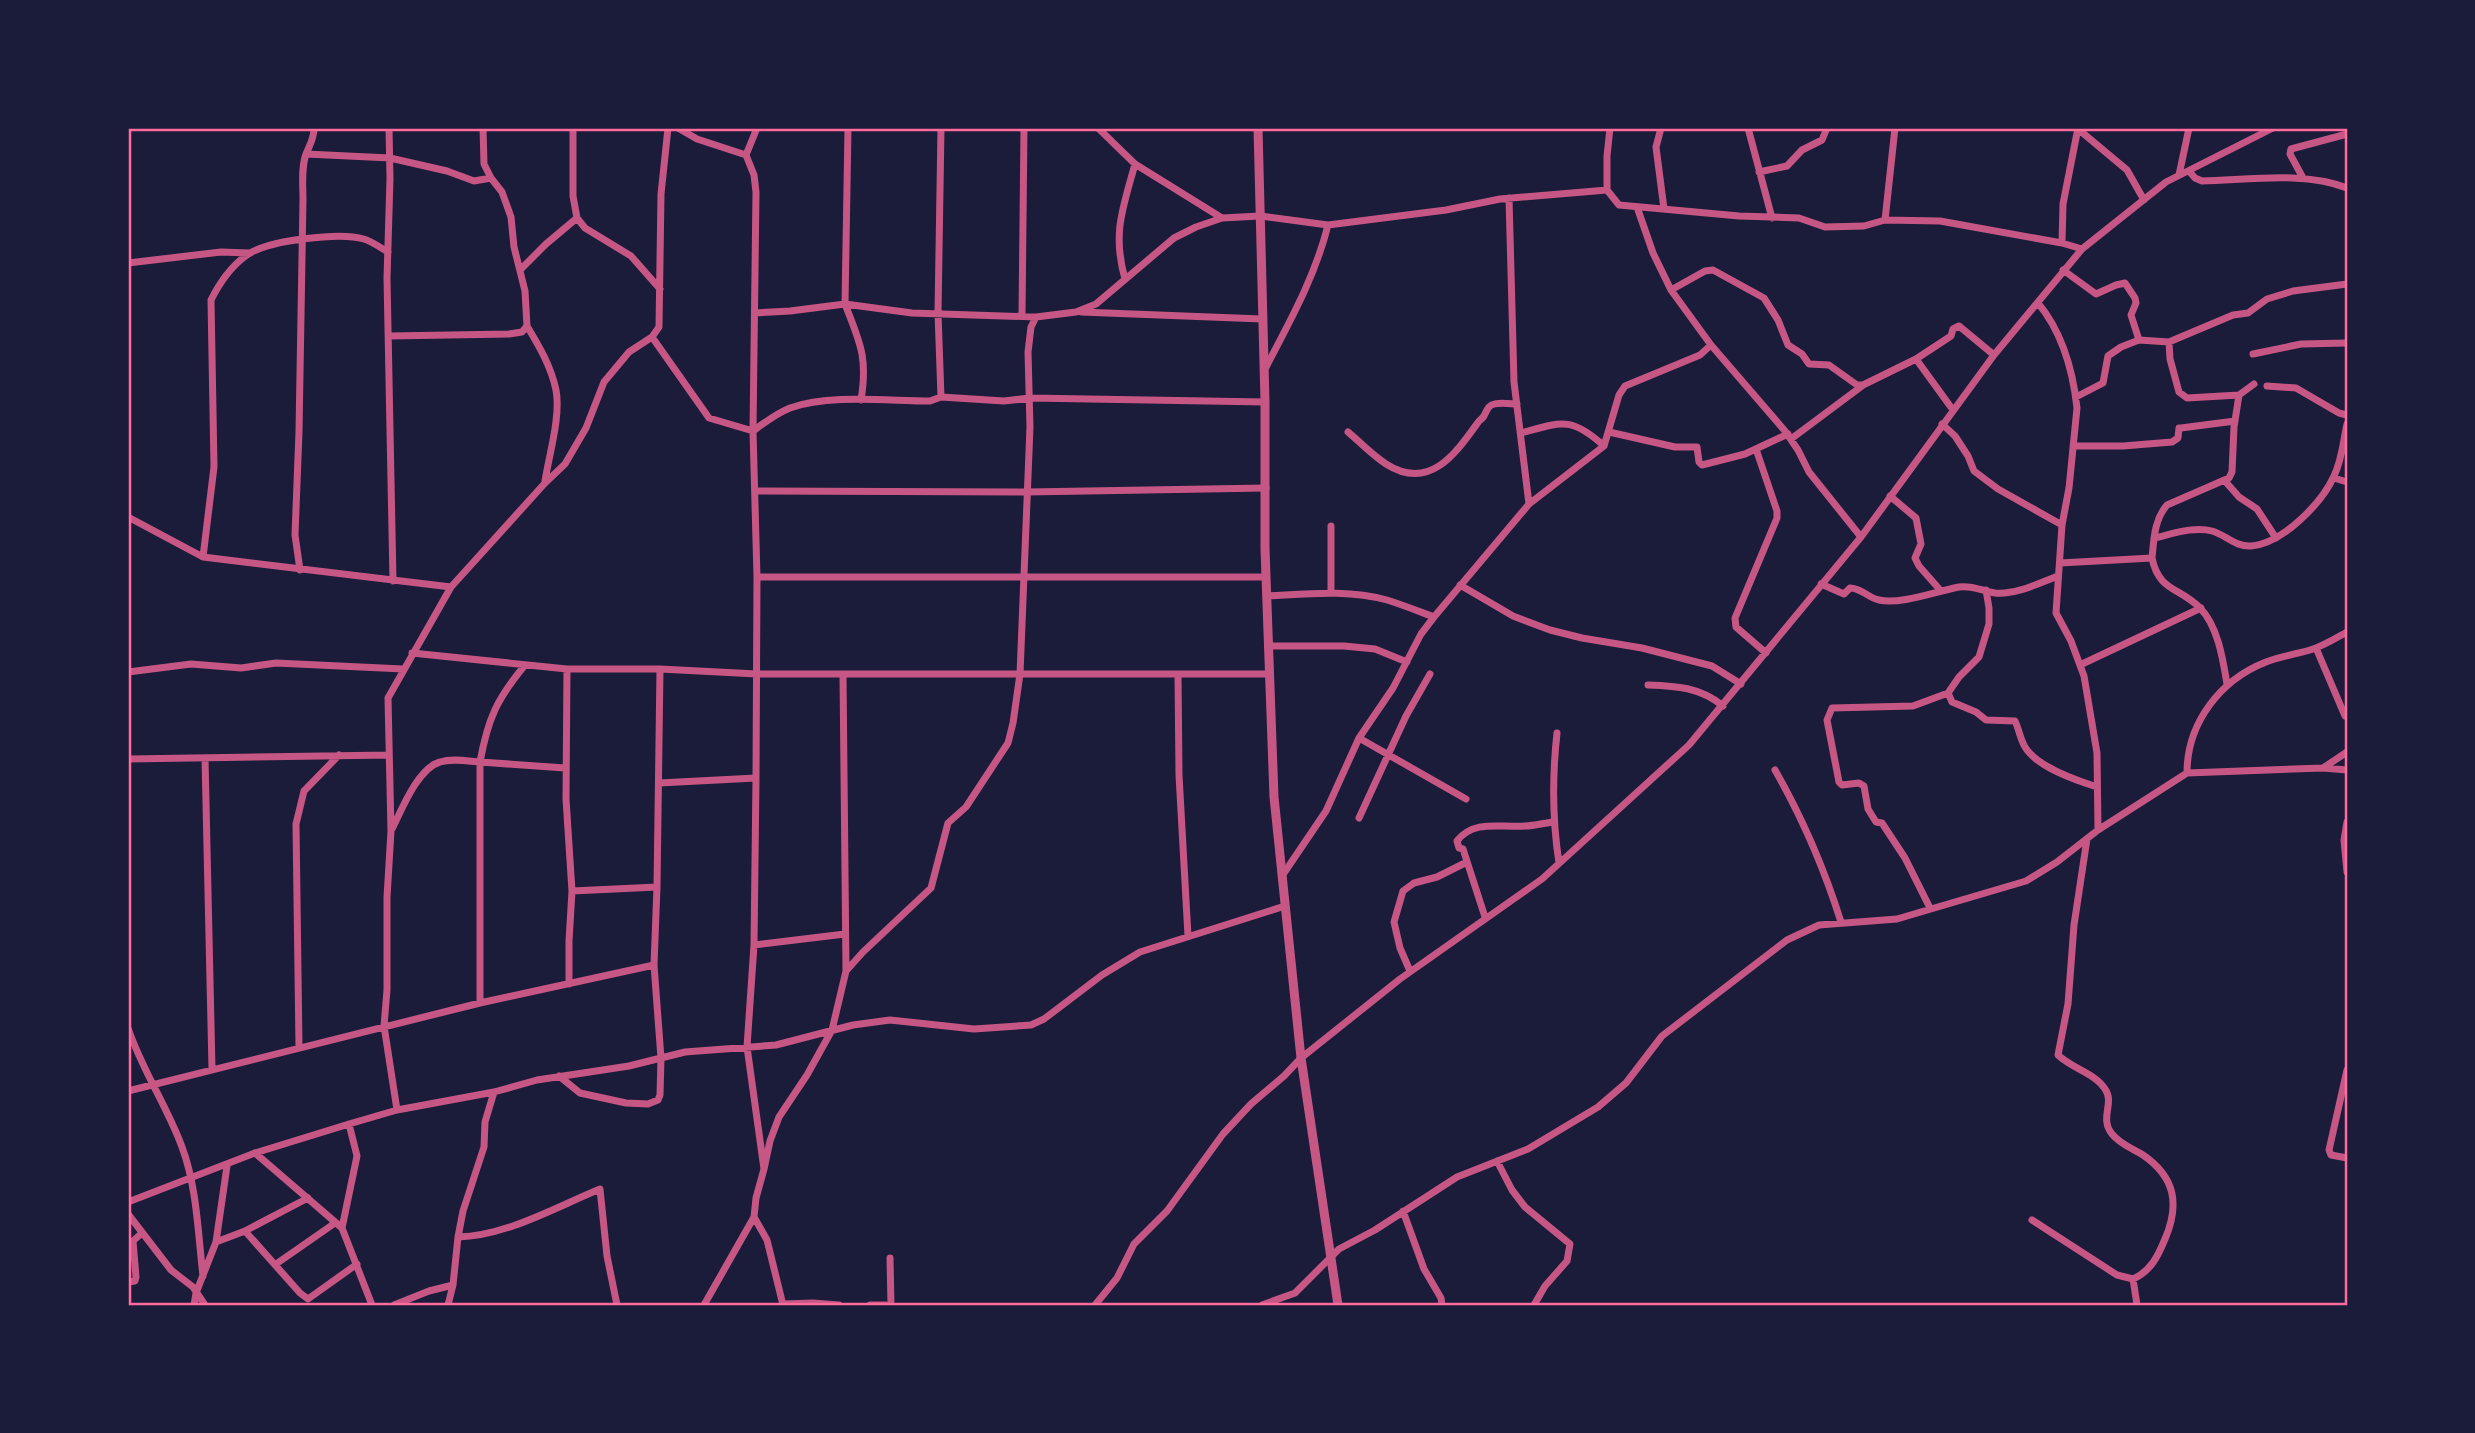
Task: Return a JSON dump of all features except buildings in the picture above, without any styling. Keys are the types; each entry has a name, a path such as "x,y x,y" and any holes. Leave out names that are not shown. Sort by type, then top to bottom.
{"street":[{"path":"300,570 295,535 302,238 306,154 314,139 314,128"},
{"path":"389,128 393,581"},
{"path":"483,128 484,164 502,192 511,217 514,247 525,291 527,326 545,356 556,390 557,409 545,483"},
{"path":"573,128 573,196 577,218 585,228 631,256 660,289"},
{"path":"397,1110 384,1026 391,831 388,698 452,587 565,464 586,428 604,382 629,352 652,337 659,327 661,194 668,128"},
{"path":"678,128 697,139 746,155"},
{"path":"757,128 746,155 754,175 756,192 753,431 757,578 754,945 747,1047 764,1169"},
{"path":"848,128 845,304 863,353 865,374 861,400"},
{"path":"941,128 938,313 941,397"},
{"path":"1022,316 1024,128"},
{"path":"1098,128 1135,164 1222,218"},
{"path":"1258,128 1265,369 1266,596 1273,797 1301,1058 1338,1305"},
{"path":"1609,128 1607,190 1619,205 1799,218 1825,227 1864,226 1885,220 1940,221 2082,249"},
{"path":"1661,128 1656,146 1664,209"},
{"path":"1748,128 1772,218"},
{"path":"1759,172 1791,164 1802,150 1822,140 1827,128"},
{"path":"1885,220 1895,128"},
{"path":"2062,243 2063,204 2078,128 2127,170 2144,200"},
{"path":"2179,175 2189,128"},
{"path":"1095,1305 1116,1278 1134,1244 1167,1211 1223,1134 1243,1112 1301,1058 1410,971 1514,899 1559,863 1680,754 1723,706 1861,537 1994,355 2082,249 2179,175 2273,128"},
{"path":"2304,178 2290,154 2291,149 2347,134"},
{"path":"306,154 390,159 447,171 474,181 491,178"},
{"path":"1125,279 1119,258 1118,225 1135,164"},
{"path":"2189,171 2202,181 2304,178 2335,183 2347,188"},
{"path":"1076,312 1096,304 1174,238 1222,218 1260,216 1328,225 1446,210 1509,198 1607,190"},
{"path":"1509,198 1514,382 1529,504"},
{"path":"1637,207 1653,253 1671,290 1711,345 1789,437 1809,472 1861,537"},
{"path":"520,270 545,244 577,218"},
{"path":"1265,369 1312,279 1328,225"},
{"path":"128,263 221,252 250,253 302,238 364,239 388,252"},
{"path":"203,557 214,467 211,300 221,279 250,253"},
{"path":"1671,290 1705,271 1713,270 1764,298 1778,320 1788,345 1802,354 1809,364 1829,365 1857,384 1863,385"},
{"path":"2063,270 2096,294 2125,283 2135,298 2136,303 2131,315 2139,340"},
{"path":"2076,397 2103,383 2108,356 2121,347 2139,340 2169,342 2233,315 2248,313 2267,299 2311,287 2347,284"},
{"path":"2038,303 2051,318 2062,344 2076,397 2070,488 2062,525 2056,613 2080,665 2097,753 2098,830"},
{"path":"755,313 845,304 888,311 1036,317 1076,312 1262,319"},
{"path":"846,971 931,888 948,823 966,807 1008,743 1020,674 1030,398 1028,352 1031,327 1036,317"},
{"path":"389,336 509,334 522,332 527,326"},
{"path":"1609,432 1675,447 1697,447 1702,464 1728,460 1789,437 1863,385 1916,359 1951,336 1953,329 1959,326 1994,355"},
{"path":"652,337 709,418 753,431 787,409 808,403 861,400 930,401 941,397 1004,401 1030,398 1265,402"},
{"path":"2169,342 2170,359 2179,392 2187,398 2239,395 2254,384"},
{"path":"2253,354 2301,344 2347,343"},
{"path":"1281,877 1326,811 1359,738 1393,688 1421,634 1434,617 1529,504 1604,446 1619,395 1625,386 1700,355 1711,345"},
{"path":"1916,359 1953,410"},
{"path":"2267,386 2296,388 2347,415"},
{"path":"2227,684 2217,642 2201,608 2163,583 2152,558 2156,524 2167,505 2225,481 2232,472 2239,395"},
{"path":"1348,432 1390,467 1424,472 1435,470 1448,460 1493,404 1517,404"},
{"path":"2073,446 2172,442 2178,438 2179,428 2235,421"},
{"path":"1521,433 1559,423 1577,425 1604,446"},
{"path":"1942,424 1955,436 1974,471 1998,489 2062,525"},
{"path":"2154,538 2190,530 2208,530 2237,545 2253,546 2276,538 2305,515 2333,478 2340,461 2347,424"},
{"path":"1756,449 1777,518 1735,618 1736,627 1766,653"},
{"path":"2333,478 2347,482"},
{"path":"2225,481 2239,497 2257,509 2276,538"},
{"path":"755,491 1027,492 1266,488"},
{"path":"1890,496 1916,518 1921,544 1915,558 1941,591"},
{"path":"128,517 203,557 452,587"},
{"path":"1331,526 1331,593"},
{"path":"2060,563 2152,558"},
{"path":"1821,584 1844,594 1850,587 1857,588 1881,601 1971,586 2006,593 2058,576"},
{"path":"757,578 1266,578"},
{"path":"1460,585 1513,616 1550,630 1642,648 1712,666 1741,684"},
{"path":"1930,908 1901,851 1882,823 1876,822 1869,812 1864,786 1858,783 1842,785 1839,782 1827,720 1832,708 1913,706 1948,693 1959,677 1979,657 1989,624 1986,590"},
{"path":"1266,596 1331,593 1386,600 1434,617"},
{"path":"2080,665 2201,608"},
{"path":"2187,773 2187,757 2195,728 2227,684 2265,662 2316,648 2347,632"},
{"path":"1268,646 1344,646 1375,649 1406,662"},
{"path":"2316,648 2345,716"},
{"path":"412,653 567,669 660,669 757,674 1269,674"},
{"path":"128,672 191,664 241,668 276,663 403,669"},
{"path":"480,1003 480,762 487,725 509,685 525,665"},
{"path":"567,669 565,768 572,891 569,984"},
{"path":"559,1076 580,1094 626,1103 648,1104 658,1100 660,1095 661,1058 654,965 660,669"},
{"path":"705,1305 754,1217 770,1141 779,1117 832,1030 846,971 842,674"},
{"path":"1178,674 1179,775 1188,936"},
{"path":"1359,818 1388,754 1430,674"},
{"path":"1648,685 1696,690 1723,706"},
{"path":"1948,693 1952,702 1976,712 1986,720 2015,721 2024,745 2032,756 2062,776 2097,787"},
{"path":"1557,733 1553,773 1553,822 1559,863"},
{"path":"1359,738 1466,799"},
{"path":"2323,768 2347,752"},
{"path":"299,1047 296,824 304,791 339,755"},
{"path":"128,759 389,755"},
{"path":"205,758 212,1069"},
{"path":"391,831 430,765 443,761 565,768"},
{"path":"1262,1305 1295,1293 1342,1246 1364,1237 1457,1177 1528,1149 1606,1101 1626,1083 1662,1036 1787,940 1819,925 1896,919 2026,881 2057,862 2098,830 2187,773 2323,768 2347,770"},
{"path":"1775,770 1801,815 1841,922"},
{"path":"659,782 756,778"},
{"path":"1485,917 1467,862 1457,841 1462,834 1473,828 1497,825 1524,827 1553,822"},
{"path":"2347,822 2344,840 2347,872"},
{"path":"2032,1220 2117,1275 2133,1279 2144,1274 2157,1259 2170,1227 2174,1207 2170,1185 2163,1173 2142,1155 2121,1144 2109,1131 2105,1119 2107,1091 2097,1080 2058,1055 2068,1004 2074,925 2087,839"},
{"path":"1410,971 1400,948 1394,922 1403,891 1414,883 1437,877 1467,862"},
{"path":"572,891 657,887"},
{"path":"128,1202 255,1153 349,1124 397,1110 494,1092 559,1076 629,1066 685,1052 776,1045 853,1025 890,1020 974,1029 1031,1025 1140,952 1285,906"},
{"path":"754,945 845,934"},
{"path":"128,1091 480,1003 654,965"},
{"path":"128,1028 184,1150 203,1276"},
{"path":"2347,1070 2329,1150 2331,1155 2347,1158"},
{"path":"448,1305 463,1211 484,1147 485,1122 494,1092"},
{"path":"276,1264 339,1225 357,1156 349,1124"},
{"path":"255,1153 339,1225 372,1305"},
{"path":"1497,1161 1512,1190 1525,1207 1570,1244 1567,1261 1545,1286 1534,1305"},
{"path":"194,1305 216,1242 227,1166"},
{"path":"458,1237 496,1232 600,1189 607,1256 617,1305"},
{"path":"216,1242 245,1231 309,1198"},
{"path":"1403,1212 1424,1269 1441,1297 1442,1305"},
{"path":"128,1214 171,1270 193,1287 205,1305"},
{"path":"754,1217 767,1240 783,1305 839,1305"},
{"path":"245,1231 308,1299 357,1264"},
{"path":"128,1282 136,1278 133,1241 142,1233"},
{"path":"890,1258 891,1305"},
{"path":"2133,1279 2137,1305"},
{"path":"394,1305 453,1285"},
{"path":"870,1305 886,1305"}]}
